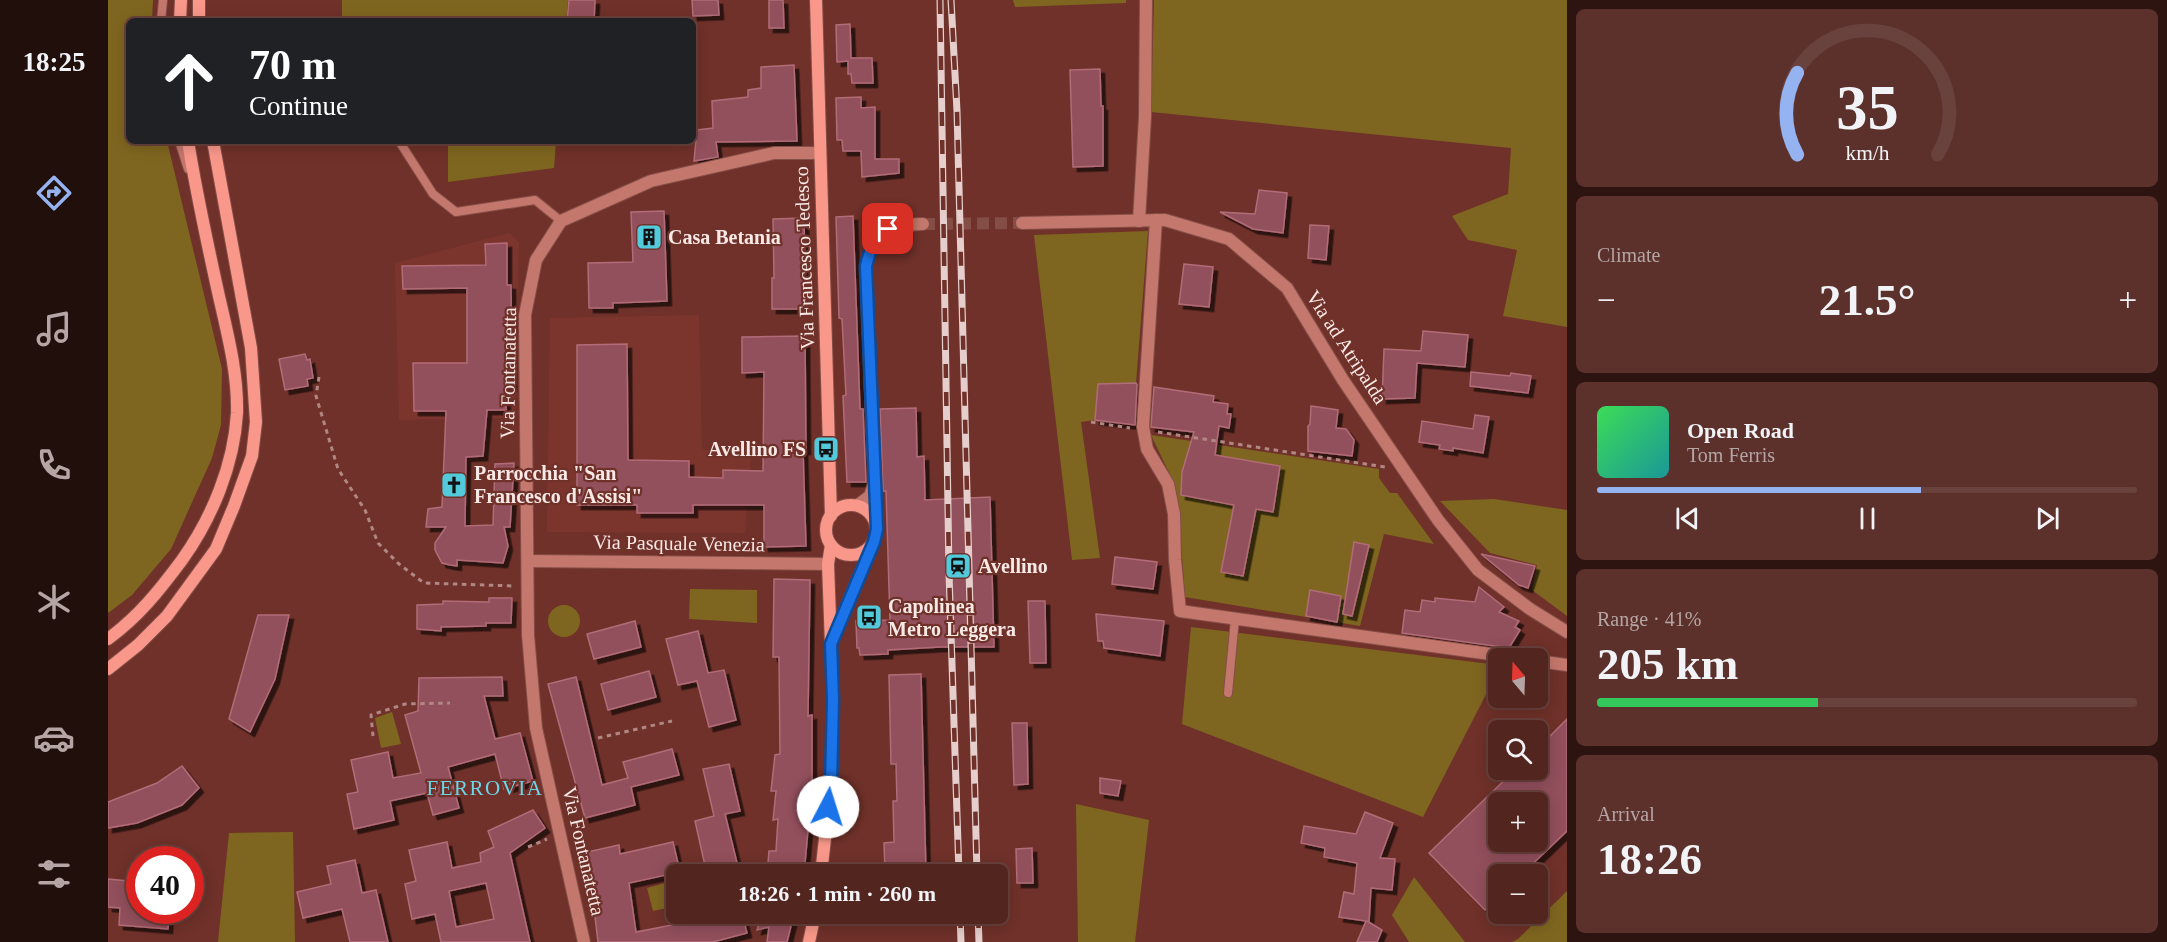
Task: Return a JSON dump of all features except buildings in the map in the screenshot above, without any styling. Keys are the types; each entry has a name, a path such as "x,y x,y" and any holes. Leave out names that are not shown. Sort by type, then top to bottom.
{"street":[{"path":"180,18 181,0"},
{"path":"199,0 199,18"},
{"name":"Via Francesco Tedesco","path":"816,0 831,516"},
{"path":"1139,221 1145,117 1146,0"},
{"path":"108,639 132,621 166,582 196,540 216,500 234,444 237,411 232,354 196,195 188,144"},
{"path":"108,669 138,645 167,616 216,549 252,456 256,422 251,348 214,144"},
{"path":"561,221 651,181 774,153 820,153"},
{"path":"1156,220 1144,430 1147,449 1168,484 1174,514 1175,560 1180,611 1488,654"},
{"name":"Via ad Atripalda","path":"1022,223 1165,220 1229,239 1287,288 1343,380 1438,520 1478,570 1530,609 1567,632"},
{"name":"Via Fontanatetta","path":"561,221 536,260 525,315 528,635 536,728 584,942"},
{"path":"831,644 874,542 877,529 866,266 871,246 879,235 900,225 923,224"},
{"path":"874,542 862,553 853,555 837,551 831,545 826,530 835,511 870,496 875,480"},
{"path":"830,481 839,499 851,506 866,509 876,523"},
{"path":"822,864 831,785 833,700 828,564 831,545"},
{"name":"Via Pasquale Venezia","path":"529,561 828,564"},
{"path":"1548,662 1567,665"},
{"path":"809,942 813,924"}],"lane":[{"path":"161,18 163,0"},
{"path":"180,144 196,195"},
{"path":"401,144 433,194 456,212 535,200 561,221"},
{"path":"1228,693 1235,619"}],"path":[{"path":"319,377 316,396 338,469 364,510 378,543 399,564 424,583 529,586"},
{"path":"1091,422 1404,470"},
{"path":"373,736 370,715 405,704 450,703"},
{"path":"598,738 672,721"},
{"path":"528,847 560,834"}],"shaded area":[{"path":"108,0 153,0 152,18 126,18 126,144 168,144 222,369 221,425 212,458 171,549 132,595 108,613"},
{"path":"342,0 568,0 566,18 342,18"},
{"path":"1013,0 1126,0 1126,3 1015,7"},
{"path":"1154,0 1567,0 1567,327 1503,316 1517,250 1468,240 1452,216 1508,194 1511,148 1151,112"},
{"path":"448,144 556,144 554,168 448,182"},
{"path":"1148,231 1136,383 1098,384 1095,420 1081,422 1100,558 1072,560 1034,235"},
{"path":"509,233 519,242 514,418 399,420 395,263"},
{"path":"699,315 702,449 751,457 745,533 547,532 550,318"},
{"path":"1151,435 1379,469 1379,478 1390,493 1397,493 1434,544 1384,534 1360,626 1185,597 1179,518 1172,479"},
{"path":"1494,499 1567,510 1567,616 1532,590 1537,565 1490,553 1440,501"},
{"path":"690,589 757,590 757,623 689,619"},
{"path":"564,605 575,610 580,621 575,632 564,637 553,632 548,621 553,610"},
{"path":"1191,627 1488,664 1488,690 1423,817 1182,724"},
{"path":"392,712 401,744 381,748 375,718"},
{"path":"1076,804 1149,820 1135,942 1078,942"},
{"path":"293,832 295,942 218,942 229,833"},
{"path":"1414,877 1465,942 1409,942 1392,915"},
{"path":"666,883 666,908 653,911 647,888"},
{"path":"1567,891 1567,942 1512,942 1533,924 1548,924 1548,910"}],"tunnel":[{"path":"923,224 1022,223"}],"railway":[{"path":"940,0 949,573 959,864"},
{"path":"951,0 957,111 977,864"},
{"path":"960,924 961,942"},
{"path":"978,924 979,942"}],"place":[{"name":"Casa Betania","path":"649,237"},
{"name":"Avellino FS","path":"826,449"},
{"name":"Parrocchia \"San Francesco d'Assisi\"","path":"454,485"},
{"name":"Avellino","path":"958,566"},
{"name":"Capolinea Metro Leggera","path":"869,617"}],"district":[{"name":"FERROVIA","path":"485,788"}],"route":[{"path":"828,807 831,785 833,700 831,644 845,606 874,542 877,529 866,266 871,246 879,235 888,229"}]}
